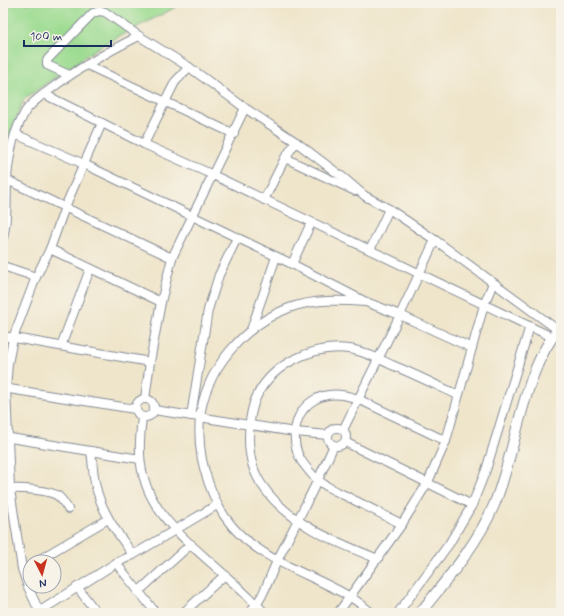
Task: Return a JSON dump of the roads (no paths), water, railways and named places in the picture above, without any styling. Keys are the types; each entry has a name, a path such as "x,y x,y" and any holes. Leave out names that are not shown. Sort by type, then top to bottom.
{"main road":[{"path":"420,613 473,545 491,512 509,463 528,390 542,355 557,331"}],"street":[{"path":"69,75 48,65 47,61 93,13 100,11 105,12 139,36 189,66 245,108 296,142 345,178 365,196"},
{"path":"3,238 6,219 8,167 15,134 25,112 44,94 69,75 139,36"},
{"path":"87,64 234,134"},
{"path":"144,144 175,82 189,66"},
{"path":"44,94 144,144 213,175 484,305 530,326 557,331"},
{"path":"145,399 161,302 172,258 234,134 245,108"},
{"path":"22,569 10,489 6,438 5,388 8,364 14,338 36,277 50,249 65,207 102,123"},
{"path":"15,134 84,164 292,264 366,302 400,315 472,348"},
{"path":"264,200 285,158 296,142"},
{"path":"285,158 365,196 389,210 435,240 557,331"},
{"path":"7,180 172,258"},
{"path":"370,250 389,210"},
{"path":"292,264 310,222"},
{"path":"191,416 208,310 219,275 236,238"},
{"path":"343,430 435,240"},
{"path":"50,249 161,302"},
{"path":"251,330 276,257"},
{"path":"3,266 36,277"},
{"path":"61,346 90,269"},
{"path":"338,613 378,559 428,482 446,440 484,305 493,283"},
{"path":"366,302 331,300 317,301 290,308 271,316 251,330 229,352 214,373 205,395 200,418 202,457 205,472 217,505 231,525 243,538 277,561 350,597 372,613"},
{"path":"398,613 449,544 472,505 486,470 530,326"},
{"path":"3,336 150,362"},
{"path":"378,559 316,532 283,508 261,485 251,459 249,446 249,425 254,403 263,386 281,367 302,356 321,350 350,349 378,358 458,395"},
{"path":"5,388 136,409"},
{"path":"402,524 318,481 300,460 296,450 294,432 304,409 314,400 323,396 346,395 358,399 446,440"},
{"path":"142,399 151,401 154,410 149,416 142,417 137,414 137,403 142,399"},
{"path":"154,410 294,432 328,435"},
{"path":"142,417 140,459 148,491 158,510 176,530 225,574 265,613"},
{"path":"334,428 343,430 346,435 345,442 340,446 334,445 329,441 329,432 334,428"},
{"path":"6,438 140,459"},
{"path":"345,442 472,505"},
{"path":"250,613 257,606 277,561 318,481 334,445"},
{"path":"91,451 96,489 108,519 133,556"},
{"path":"10,489 38,490 57,496 68,508"},
{"path":"31,594 39,613 116,563 133,556 217,505"},
{"path":"49,554 108,519"},
{"path":"138,592 191,544"},
{"path":"116,563 156,613"},
{"path":"183,613 225,574"},
{"path":"77,587 97,613"}]}
